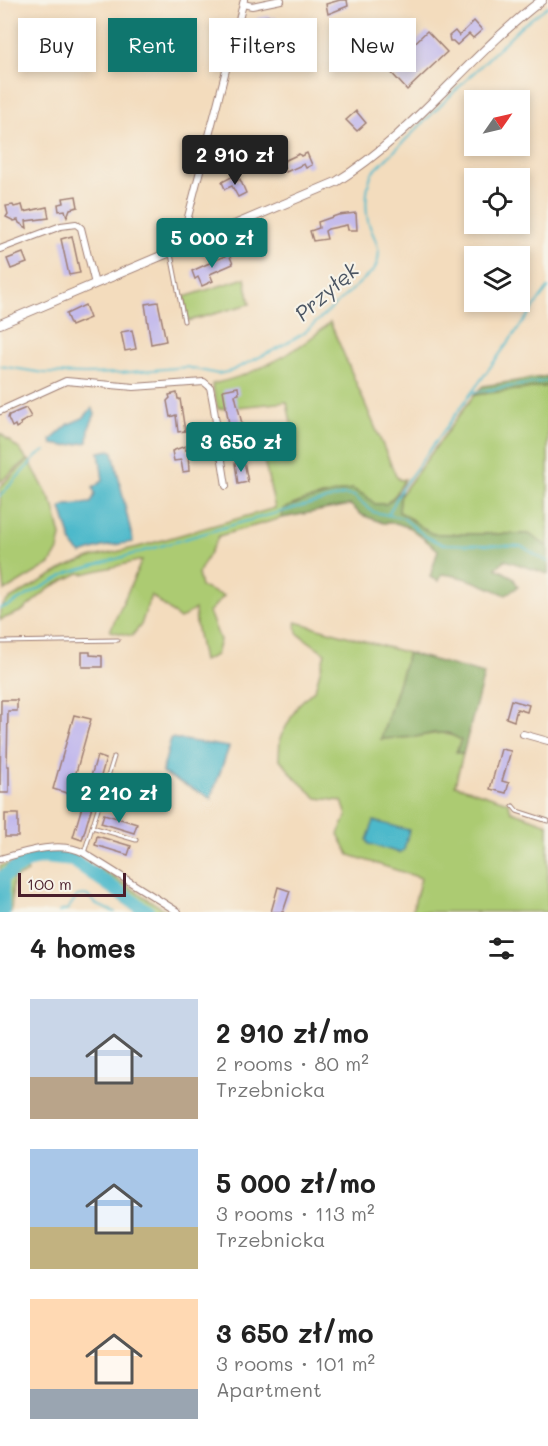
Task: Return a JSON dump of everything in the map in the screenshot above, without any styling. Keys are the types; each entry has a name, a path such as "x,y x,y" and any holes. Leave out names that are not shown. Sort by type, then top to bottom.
{"street":[{"path":"180,249 244,2 252,6 281,0"},
{"path":"0,324 316,191 356,169 386,145 498,37 542,0"},
{"path":"0,249 61,226 76,224 81,228 95,284"},
{"path":"0,411 66,381 134,387 204,382 210,387 226,486"},
{"path":"220,456 257,450"},
{"path":"523,734 548,741"},
{"path":"0,859 21,852 71,848 84,853 178,912"}],"lane":[{"path":"171,253 184,321"},
{"path":"0,642 118,640"},
{"path":"84,853 114,758"},
{"path":"106,782 135,790"},
{"path":"513,806 517,811 548,820"},
{"path":"92,827 136,840"}],"green space":[{"path":"245,278 250,304 188,321 184,297"},
{"path":"330,322 396,476 400,480 405,479 396,494 386,504 374,504 366,496 352,489 303,501 283,509 282,518 219,536 198,574 201,587 224,596 209,612 220,640 216,655 203,661 195,609 180,619 151,595 141,625 132,636 110,631 142,560 79,573 51,587 22,611 0,620 0,608 8,600 66,567 93,557 138,547 275,508 262,451 295,444 287,402 218,409 212,384 244,375 275,361 304,343"},
{"path":"548,376 548,386 474,395 483,386"},
{"path":"548,386 548,547 529,534 433,534 399,512 400,496 474,395"},
{"path":"0,433 20,450 27,460 0,482"},
{"path":"29,460 54,507 61,536 58,550 50,564 5,591 0,555 0,486"},
{"path":"352,489 375,504 386,504 401,491 399,512 433,534 529,534 548,547 548,574 505,560 496,568 513,577 518,587 506,595 475,582 450,575 442,574 439,581 430,577 438,550 410,528 396,523 383,523 362,515 350,505 282,518 283,509 303,501"},
{"path":"296,622 408,653 381,739 439,733 462,740 457,752 463,754 455,785 508,802 511,811 548,824 548,912 412,912 421,878 349,855 338,834 347,816 342,801 317,798 296,779 279,758 280,738 298,705 315,689 325,653 297,633"},
{"path":"408,653 484,674 463,754 456,752 461,740 448,733 381,739"},
{"path":"20,861 28,872 13,879 11,912 0,912 0,866"},
{"path":"101,869 168,912 137,912 87,877"}],"water":[{"path":"92,408 95,414 89,428 88,442 65,446 52,444 51,440 69,424 83,418"},
{"path":"110,450 113,452 133,542 102,547 81,554 73,546 61,508 66,505 91,503 95,494 93,488 103,480 99,452"},
{"path":"171,738 229,747 211,798 162,773"},
{"path":"374,821 409,830 404,850 400,853 369,844 367,840"}],"building":[{"path":"347,0 348,6 328,14 326,4"},
{"path":"474,21 482,30 473,38 469,34 457,45 450,41 449,36 455,31 459,36"},
{"path":"427,31 447,52 407,90 391,72 416,72 416,42"},
{"path":"356,111 366,123 357,131 346,120"},
{"path":"307,153 312,165 306,168 304,164 286,172 282,162"},
{"path":"235,175 237,181 240,179 246,193 238,197 232,186 225,189 222,182"},
{"path":"76,196 78,207 70,209 67,217 65,210 59,211 58,204 64,203 63,198"},
{"path":"13,205 14,207 22,205 24,212 47,207 49,218 26,221 27,228 18,220 14,221 6,217 8,214 6,206"},
{"path":"356,213 357,230 348,230 347,225 328,229 325,231 327,239 313,241 310,231 319,228 318,222 338,215"},
{"path":"72,236 80,273 69,275 61,239"},
{"path":"23,253 27,263 11,269 7,259"},
{"path":"229,254 233,264 210,274 213,281 202,286 198,277 195,279 192,271"},
{"path":"158,302 166,341 151,344 145,304"},
{"path":"85,305 90,318 71,326 66,314"},
{"path":"132,330 136,349 125,351 121,332"},
{"path":"238,387 239,394 235,395 243,428 230,430 223,390"},
{"path":"177,393 185,431 178,432 176,415 170,417 167,401 170,398 169,395"},
{"path":"26,408 31,417 16,428 15,425 12,427 9,415"},
{"path":"279,424 281,436 262,439 260,427"},
{"path":"185,446 185,450 188,450 189,471 183,472 181,460 174,461 172,451"},
{"path":"244,461 248,482 238,484 235,463"},
{"path":"82,652 102,656 102,667 82,667"},
{"path":"1,700 17,700 17,711 8,711 9,793 0,793"},
{"path":"511,700 529,705 527,712 517,709 514,721 506,718"},
{"path":"74,715 91,719 70,794 53,789"},
{"path":"501,749 511,751 502,781 509,783 506,793 490,789"},
{"path":"97,756 106,759 82,840 73,837"},
{"path":"5,814 18,814 18,837 5,837"},
{"path":"104,814 137,824 134,833 101,823"},
{"path":"97,836 131,846 128,855 95,845"},
{"path":"278,887 290,891 283,912 271,912"}],"waterway":[{"name":"Przyłęk","path":"0,366 44,373 85,374 186,367 218,374 231,371 304,333 374,270 377,263 379,251 368,221 367,209 367,190 372,173 520,27 548,6"},
{"path":"388,515 402,488 548,288"},
{"path":"474,392 548,381"},
{"path":"0,496 38,455 45,451"},
{"path":"0,608 8,606 68,573 344,495 354,496 373,512 403,518 425,536 442,544 521,546 548,562"},
{"path":"3,912 2,878 31,860 44,857 73,860 148,912"},
{"path":"59,912 68,909 77,896 84,895 97,905 115,912"},
{"path":"135,912 141,908"}]}
